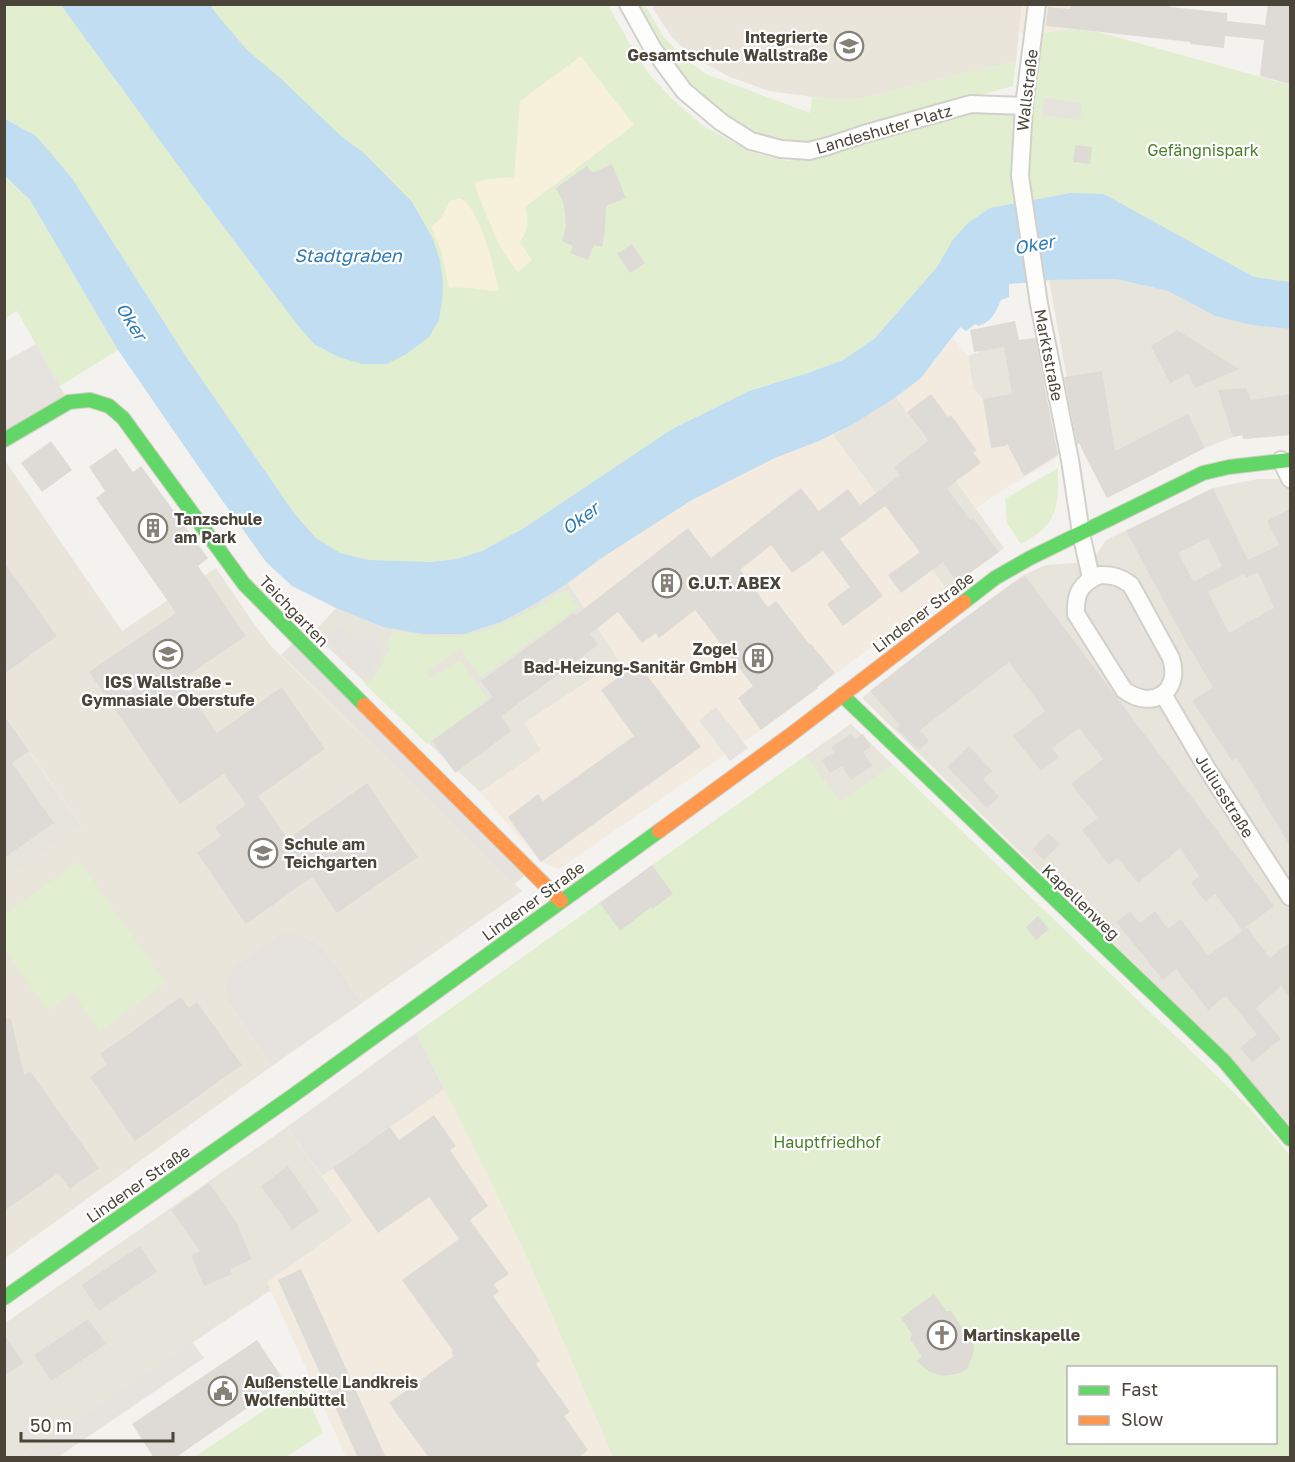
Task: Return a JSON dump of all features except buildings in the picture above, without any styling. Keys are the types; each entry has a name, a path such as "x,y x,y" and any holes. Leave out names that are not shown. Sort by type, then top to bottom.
{"main road":[{"name":"Teichgarten","path":"4,440 69,402 90,400 109,406 123,418 244,584 561,901"},
{"name":"Lindener Straße","path":"4,1298 270,1112 787,737 995,578 1030,558 1203,473 1228,467 1286,460"},
{"name":"Kapellenweg","path":"842,694 1224,1061 1290,1139"}],"street":[{"name":"Landeshuter Platz","path":"628,4 653,49 684,91 721,122 751,141 781,149 809,151 971,105 1024,106"},
{"name":"Wallstraße","path":"1020,176 1024,106 1037,4"},
{"name":"Marktstraße","path":"1020,176 1039,304 1091,579"},
{"path":"1286,460 1290,479"},
{"path":"1100,575 1113,575 1131,585 1174,667 1174,677 1170,687 1163,694 1144,700 1125,691 1076,614 1077,594 1082,586 1091,579 1100,575"},
{"name":"Juliusstraße","path":"1163,694 1206,767 1290,897"}],"shaded area":[{"name":"Integrierte Gesamtschule Wallstraße","path":"652,5 1022,5 1016,61 864,98 837,100 769,91 730,77 691,56 671,36"},
{"path":"1022,5 1071,5 1069,29 1034,35 1020,33"},
{"path":"1044,98 1082,103 1080,120 1042,115"},
{"path":"1116,279 1168,291 1215,316 1251,325 1290,329 1290,435 1243,439 1242,435 1233,437 1205,448 1107,498 1082,450 1076,429 1049,280"},
{"path":"953,338 968,356 973,388 983,399 998,397 1049,411 1057,456 1056,459 976,508 896,397 921,378"},
{"path":"1037,338 1049,411 983,399 973,388 968,356 1003,343"},
{"path":"36,344 69,402 4,440 4,362"},
{"path":"896,397 1004,548 947,590 833,435"},
{"path":"833,435 947,590 761,730 559,869 541,862 480,792 541,750 524,723 619,661 568,583 600,559 692,500 775,458"},
{"name":"Schule am Teichgarten","path":"6,462 122,631 216,568 271,646 522,891 362,1003 330,957 316,942 300,935 229,1002 272,1066 5,1258 4,880 81,826 5,716 4,463"},
{"path":"1257,479 1290,479 1290,1126 1232,1059 862,698 1023,575 1046,565 1076,563 1096,555 1106,540 1213,488"},
{"path":"568,583 619,661 525,723 542,750 480,792 313,633 336,608 383,627 465,634 501,622"},
{"path":"1110,583 1127,592 1162,653 1166,672 1159,685 1152,689 1143,691 1131,688 1085,618 1083,609 1085,598 1092,589 1100,584"},
{"path":"340,624 352,639 382,642 370,673 365,675 350,663 347,665 334,652 338,649 327,639"},
{"path":"298,638 531,871 514,884 281,655"},
{"path":"716,707 748,748 730,761 699,720"},
{"path":"4,716 81,826 5,880"},
{"path":"851,724 893,765 840,802 805,756"},
{"path":"280,935 300,935 316,942 330,957 362,1003 272,1066 229,1002 226,986 229,971"},
{"path":"416,1033 530,1264 613,1457 346,1457 267,1282 353,1221 287,1127"},
{"path":"416,1033 444,1089 322,1176 287,1127"},
{"path":"287,1127 353,1221 268,1282 271,1290 22,1457 5,1457 4,1324"},
{"path":"192,1342 204,1358 58,1457 22,1457"}],"green space":[{"name":"Gefängnispark","path":"4,5 608,5 649,74 670,97 705,127 751,152 789,161 808,155 781,149 684,91 628,5 645,5 663,36 684,58 706,74 810,113 812,97 837,100 864,98 1016,61 1013,86 853,130 971,104 1024,106 1034,35 1069,29 1098,32 1290,85 1290,282 1254,277 1104,194 952,241 937,267 875,338 843,360 749,391 672,429 524,528 482,551 457,559 432,562 369,560 340,553 316,538 294,513 185,355 72,178 36,136 5,118"},
{"path":"4,176 30,200 118,350 60,386 17,311 5,318"},
{"path":"1058,468 1056,507 1050,521 1043,530 1021,544 1007,523 1005,499"},
{"path":"565,590 579,607 481,677 460,649 426,672 430,678 460,660 488,699 427,744 364,683 372,680 380,668 389,649 389,638 393,630 437,636 475,633 516,617"},
{"name":"Hauptfriedhof","path":"805,756 840,802 893,765 1246,1104 1290,1155 1290,1457 613,1457 530,1264 416,1033 620,888 633,892 633,879"},
{"path":"79,861 166,983 100,1031 73,993 48,1011 5,950 5,915"},
{"path":"302,1385 323,1433 286,1457 194,1457"}],"sand":[{"path":"581,56 634,125 525,207 527,225 520,242 532,260 518,272 507,258 494,234 478,196 475,182 514,177 520,101"},
{"path":"460,198 475,215 484,236 499,291 449,288 441,250 431,227 441,218 450,201"}],"water":[{"name":"Stadtgraben","path":"61,5 210,5 247,50 342,137 364,153 412,202 433,239 440,261 443,283 439,320 429,337 405,355 386,364 362,364 339,357 314,344 196,190"},
{"name":"Oker","path":"4,118 36,136 72,178 185,355 294,513 316,538 340,553 369,560 432,562 457,559 482,551 524,528 672,429 749,391 843,360 875,338 937,267 952,241 968,223 990,208 1071,193 1104,194 1254,277 1290,282 1290,329 1251,325 1215,316 1168,291 1116,279 1049,280 1009,284 1009,297 1001,300 991,319 979,326 975,324 966,331 960,327 921,378 852,425 775,458 692,500 537,603 501,622 465,634 423,634 383,627 336,608 292,586 266,562 118,350 30,200 5,176"}],"traffic: fast":[{"path":"4,440 69,402 90,400 109,406 123,418 244,584 364,705"},
{"path":"964,602 995,578 1030,558 1203,473 1229,467 1290,460"},
{"path":"842,695 1224,1061 1290,1139"},
{"path":"4,1298 291,1097 659,831"}],"traffic: slow":[{"path":"659,831 789,736 964,602"},
{"path":"364,705 561,901"}],"place":[{"name":"Integrierte Gesamtschule Wallstraße","path":"849,46"},
{"name":"Tanzschule am Park","path":"153,528"},
{"name":"G.U.T. ABEX","path":"667,583"},
{"name":"IGS Wallstraße - Gymnasiale Oberstufe","path":"168,654"},
{"name":"Zogel Bad-Heizung-Sanitär GmbH","path":"758,658"},
{"name":"Schule am Teichgarten","path":"263,853"},
{"name":"Martinskapelle","path":"942,1335"},
{"name":"Außenstelle Landkreis Wolfenbüttel","path":"223,1391"}]}
